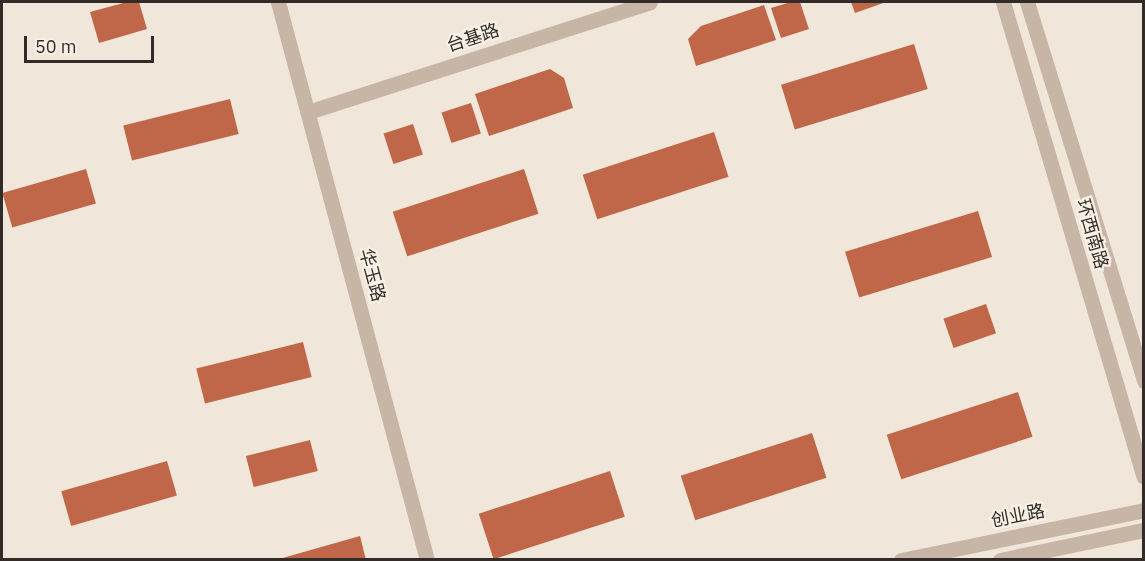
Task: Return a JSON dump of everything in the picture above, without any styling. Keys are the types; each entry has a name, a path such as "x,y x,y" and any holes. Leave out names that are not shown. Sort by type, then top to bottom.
{"street":[{"name":"华玉路","path":"278,2 426,560"},
{"name":"台基路","path":"308,112 650,2"},
{"name":"环西南路","path":"1003,2 1143,477"},
{"name":"环西南路","path":"1027,2 1143,381"},
{"name":"创业路","path":"901,560 1143,510"},
{"path":"1000,560 1143,530"}],"building":[{"path":"127,2 139,2 147,29 99,43 90,12"},
{"path":"791,2 800,2 809,29 781,38 771,8"},
{"path":"851,2 886,2 855,13"},
{"path":"764,5 776,40 696,66 688,39 701,26"},
{"path":"914,44 928,89 795,130 781,85"},
{"path":"550,69 564,78 573,108 489,136 475,94"},
{"path":"230,99 239,134 132,161 123,126"},
{"path":"471,103 481,133 451,143 442,113"},
{"path":"413,124 423,154 393,164 384,134"},
{"path":"714,132 729,177 597,219 583,175"},
{"path":"86,169 96,204 12,228 2,193"},
{"path":"524,169 539,214 407,256 393,212"},
{"path":"978,211 992,257 859,298 845,252"},
{"path":"986,304 996,333 954,348 943,319"},
{"path":"303,342 312,377 205,404 196,369"},
{"path":"1018,392 1033,437 901,479 887,435"},
{"path":"812,433 827,478 695,520 681,476"},
{"path":"310,440 318,471 254,487 246,456"},
{"path":"167,461 177,496 71,526 61,491"},
{"path":"610,471 625,517 494,559 479,514"},
{"path":"360,536 366,560 279,560 279,559"}]}
